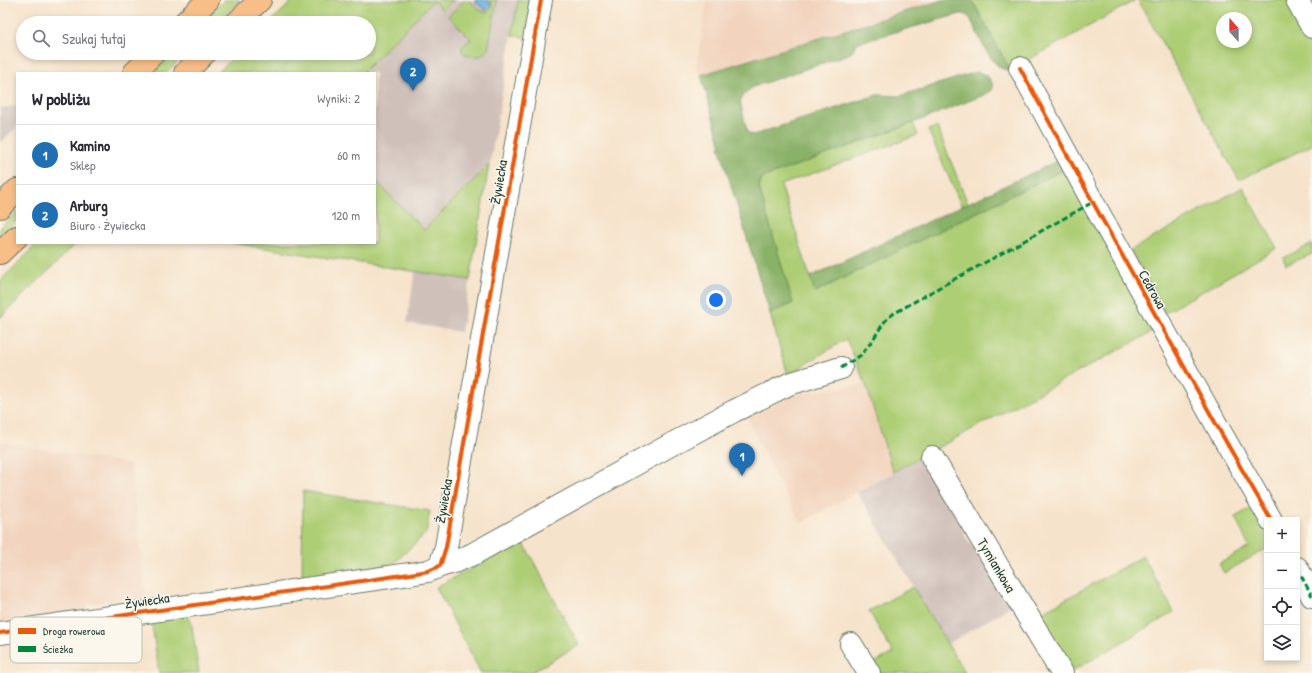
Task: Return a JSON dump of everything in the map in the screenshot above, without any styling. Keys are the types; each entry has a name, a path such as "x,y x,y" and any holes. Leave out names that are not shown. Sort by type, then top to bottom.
{"main road":[{"path":"191,16 208,0"},
{"path":"243,16 260,0"},
{"path":"135,72 147,60"},
{"path":"186,72 198,60"},
{"path":"0,207 16,191"},
{"path":"0,253 16,238"}],"street":[{"name":"Żywiecka","path":"111,617 410,574 428,571 440,566 448,539 541,0"},
{"path":"1297,0 1312,27"},
{"name":"Cedrowa","path":"1020,68 1220,433 1269,517"},
{"path":"440,566 474,554 674,443 789,384 841,368"},
{"name":"Tymiankowa","path":"932,457 1062,673"},
{"path":"1300,574 1312,596"},
{"name":"Żywiecka","path":"0,633 10,632"},
{"path":"851,644 868,673"}],"shaded area":[{"path":"322,0 518,0 461,332 407,323 415,272 238,244 376,244 376,72 255,72 327,60 376,60 376,16 355,16"},
{"path":"707,0 942,0 701,75 696,68"},
{"path":"16,106 16,128 0,143 0,108"},
{"path":"866,384 893,472 801,523 778,481 747,418 795,394"},
{"path":"0,442 130,464 146,597 87,604 87,611 50,617 10,617 10,623 0,625"},
{"path":"921,458 963,527 964,534 970,544 975,548 1011,606 948,644 857,492"}],"green space":[{"path":"224,0 240,0 223,16 207,16"},
{"path":"294,0 453,0 443,10 433,1 376,59 376,16 277,16"},
{"path":"465,0 482,11 487,12 490,10 492,5 490,0 497,0 488,49 479,56 472,56 462,52 462,47 471,39 448,16"},
{"path":"518,0 531,0 526,38 512,35"},
{"path":"942,0 972,0 1010,70 1003,69 997,65 986,50 970,18 965,14 960,14 856,43 853,51 849,54 753,87 745,93 740,101 747,131 753,135 877,95 900,96 976,72 988,77 993,85 993,89 984,95 761,179 759,188 793,303 770,314 719,146 721,146 701,75"},
{"path":"972,0 1136,0 1010,70"},
{"path":"1138,0 1289,0 1312,42 1312,145 1239,180"},
{"path":"163,60 179,60 167,72 151,72"},
{"path":"231,60 375,60 363,72 218,72"},
{"path":"913,123 918,135 781,185 815,292 1065,169 1154,331 893,472 866,385 846,339 788,375 770,314 792,303 759,188 761,179 767,176"},
{"path":"937,127 968,204 962,207 928,130"},
{"path":"1060,160 1065,169 815,292 810,277"},
{"path":"489,165 470,280 238,244 376,244 376,181 424,230"},
{"path":"1243,187 1277,248 1165,313 1131,250"},
{"path":"16,212 16,221 0,237 0,228"},
{"path":"37,244 76,244 0,318 0,281"},
{"path":"1312,244 1312,254 1286,265 1283,258"},
{"path":"303,491 430,511 426,533 393,564 302,577"},
{"path":"1252,508 1264,524 1264,550 1224,573 1219,564 1249,547 1235,517"},
{"path":"523,542 579,645 530,673 481,673 436,587"},
{"path":"1143,556 1174,612 1071,672 1037,615"},
{"path":"913,587 965,673 878,673 872,664 893,653 869,611"},
{"path":"184,613 191,620 199,673 159,673 151,618"}],"water":[{"path":"475,0 488,0 491,5 486,10 475,2"}],"marked path":[{"path":"841,368 861,355 885,321 893,314 1093,202"},
{"path":"1300,574 1312,596"}],"cycle path":[{"path":"111,617 410,574 428,571 440,566 446,547 541,0"},
{"path":"1020,68 1096,208 1269,517"},
{"path":"0,633 10,632"}],"place":[{"name":"Arburg","path":"413,91"},
{"name":"Kamino","path":"742,476"}]}
